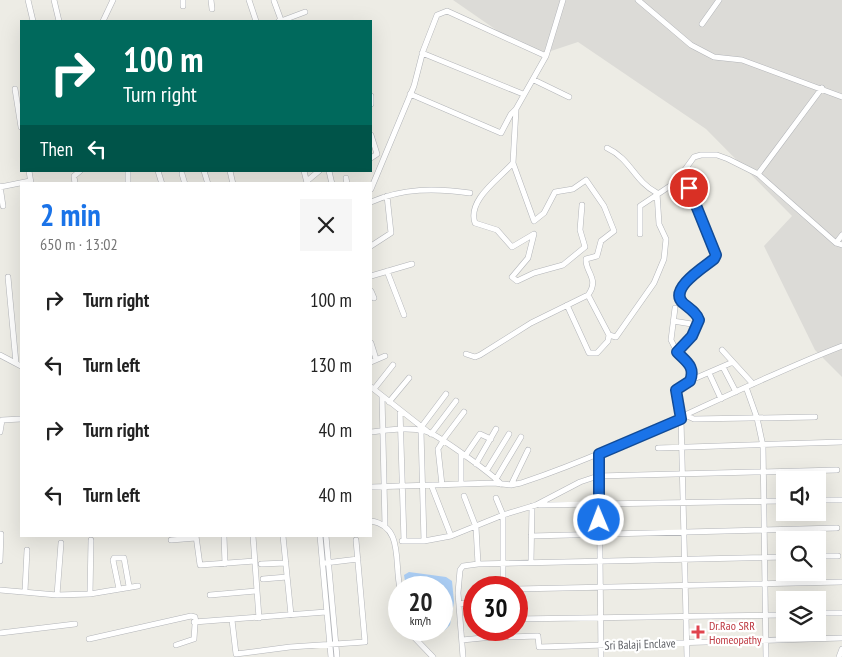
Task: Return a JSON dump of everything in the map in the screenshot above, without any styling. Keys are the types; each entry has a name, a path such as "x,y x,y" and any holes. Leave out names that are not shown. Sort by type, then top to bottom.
{"street":[{"path":"28,0 33,20"},
{"path":"54,0 59,20"},
{"path":"103,20 113,0"},
{"path":"183,0 183,6"},
{"path":"211,0 212,9"},
{"path":"249,0 256,20"},
{"path":"410,94 501,133 523,94 534,80 546,56 563,0"},
{"path":"638,0 691,45 714,57 742,60 822,88 842,97"},
{"path":"702,24 719,0"},
{"path":"274,1 280,20"},
{"path":"372,187 410,94 422,53 437,15 444,11 546,56"},
{"path":"283,20 305,12"},
{"path":"422,53 523,94"},
{"path":"534,80 569,97"},
{"path":"758,174 822,88"},
{"path":"15,89 20,121"},
{"path":"466,354 475,357 480,355 531,323 588,295 592,286 592,276 586,259 597,256 601,241 614,231 604,206 586,180 572,189 555,192 544,213 534,221 513,163 516,109"},
{"path":"372,138 377,154 372,157"},
{"path":"607,148 620,154 641,183 657,193"},
{"path":"640,234 640,206 654,199 657,193 670,186 685,172 694,157 701,155 728,159 758,174 836,243 842,245"},
{"path":"513,163 489,189 483,192 475,204 473,216 475,223 497,230 512,247 534,234 528,258 512,277 517,281 534,273 563,265 585,247 580,230 582,205"},
{"path":"308,182 319,172"},
{"path":"677,352 692,336 698,325 699,317 680,300 679,296 684,284 714,259 716,255 692,198 685,172"},
{"path":"182,174 184,182"},
{"path":"3,206 0,186 20,183"},
{"path":"372,202 409,191 470,193"},
{"path":"609,335 616,337 635,312 654,283 664,258 666,239 659,224 657,193"},
{"path":"372,245 391,233 387,196"},
{"path":"836,243 842,235"},
{"path":"372,276 412,264"},
{"path":"387,271 404,315"},
{"path":"8,277 19,364"},
{"path":"372,293 374,298"},
{"path":"567,305 589,353 597,353 608,342 609,335 588,295"},
{"path":"675,308 671,340 677,352 689,362 692,371 690,381 676,390 681,419 687,657"},
{"path":"673,321 698,325"},
{"path":"372,487 461,484 512,485 599,454 681,419 746,387 842,346"},
{"path":"722,350 753,384"},
{"path":"0,355 19,364"},
{"path":"374,360 384,356"},
{"path":"696,378 733,362"},
{"path":"393,365 372,388 421,428 487,470 501,484"},
{"path":"723,367 736,392"},
{"path":"708,373 721,399"},
{"path":"389,402 409,378"},
{"path":"746,387 757,418 763,446 765,501 763,557 766,657"},
{"path":"424,541 421,428 446,394"},
{"path":"382,396 385,526 396,542 397,576"},
{"path":"429,432 456,401"},
{"path":"400,410 404,541"},
{"path":"442,485 438,449 464,412"},
{"path":"687,416 694,419 814,417"},
{"path":"0,432 1,422 5,419 20,419"},
{"path":"372,432 421,428"},
{"path":"476,464 496,429"},
{"path":"461,484 463,455 480,434 490,439"},
{"path":"487,470 509,434"},
{"path":"496,479 521,437"},
{"path":"658,448 842,442"},
{"path":"512,485 528,450"},
{"path":"599,454 601,657"},
{"path":"396,542 424,541 451,536 534,505 580,482 598,476 837,470"},
{"path":"432,486 451,536"},
{"path":"464,496 476,527 478,564"},
{"path":"496,498 503,515 503,576"},
{"path":"826,500 842,500"},
{"path":"534,505 776,501"},
{"path":"531,562 534,505"},
{"path":"372,521 385,526"},
{"path":"531,536 837,528"},
{"path":"0,561 1,534"},
{"path":"171,540 196,537 200,565 255,561"},
{"path":"224,537 224,564"},
{"path":"253,537 259,618"},
{"path":"283,537 291,615"},
{"path":"320,537 325,563 333,644 331,657"},
{"path":"326,537 326,612 337,657"},
{"path":"90,594 91,540"},
{"path":"232,620 236,654 282,648 365,642 356,540"},
{"path":"56,595 61,543"},
{"path":"25,591 27,550"},
{"path":"826,556 838,556"},
{"path":"463,657 459,604 460,570 464,566 503,562 776,557"},
{"path":"119,589 114,558 124,558 129,586"},
{"path":"325,563 358,559"},
{"path":"262,564 286,563"},
{"path":"263,579 287,577"},
{"path":"528,589 842,582"},
{"path":"0,590 56,595 90,594 138,586"},
{"path":"210,595 257,591"},
{"path":"459,604 463,603"},
{"path":"196,623 326,612"},
{"path":"826,613 842,612"},
{"path":"528,620 776,614"},
{"path":"89,639 191,616 195,617 194,639 176,644"},
{"path":"0,633 76,624"},
{"name":"Sri Balaji Enclave","path":"528,636 538,636 539,647 842,638"},
{"path":"417,641 432,657"}],"shaded area":[{"path":"453,0 842,0 842,377 815,350 764,246 792,216 706,129 578,42 539,55 505,36"}],"water":[{"path":"409,572 439,576 404,576"}],"place":[{"name":"Dr.Rao SRR Homeopathy","path":"698,632"}],"route":[{"path":"599,520 599,454 681,419 675,392 678,387 690,381 692,371 689,362 677,352 692,336 697,327 699,317 680,300 679,296 684,284 714,259 716,255 689,188"}]}
